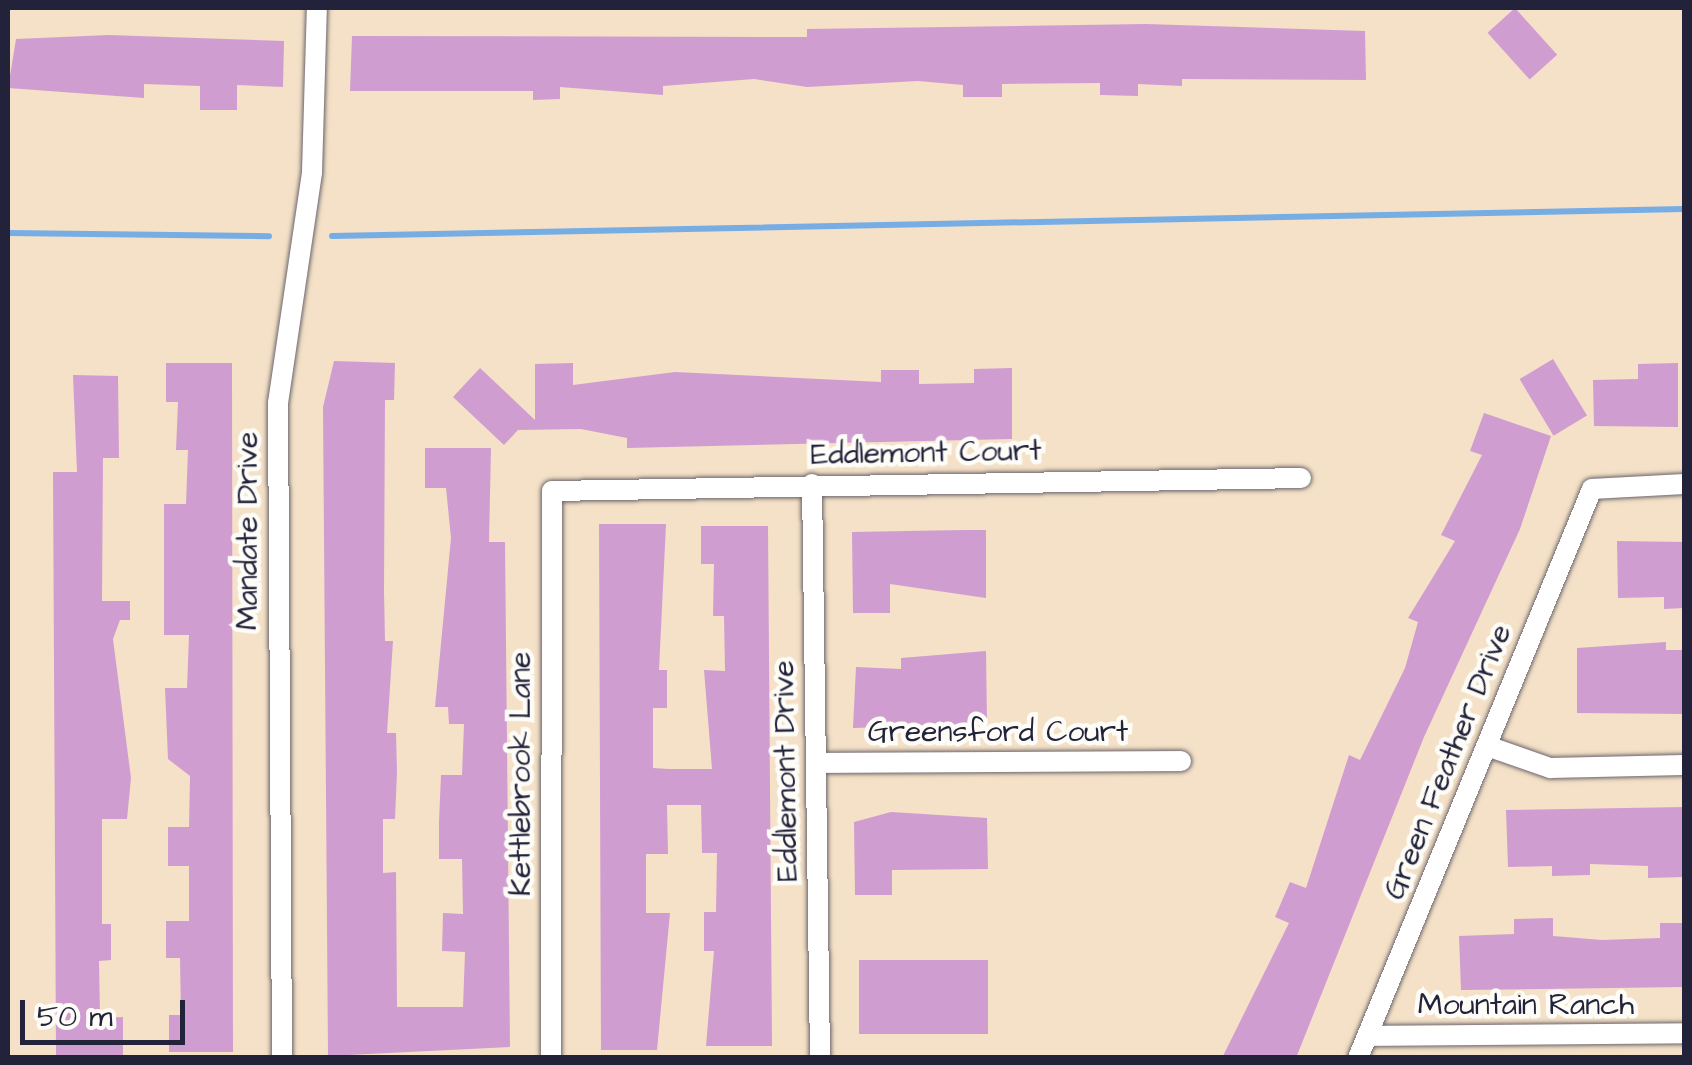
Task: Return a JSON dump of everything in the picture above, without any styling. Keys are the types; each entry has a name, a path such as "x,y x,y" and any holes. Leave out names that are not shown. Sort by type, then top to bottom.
{"street":[{"name":"Mandate Drive","path":"282,1058 278,418 312,172 317,8"},
{"name":"Eddlemont Court","path":"552,491 1301,478"},
{"name":"Eddlemont Drive","path":"812,484 820,1058"},
{"name":"Green Feather Drive","path":"1358,1058 1490,747 1592,489 1684,484"},
{"name":"Kettlebrook Lane","path":"551,1058 552,491"},
{"path":"1490,747 1550,768 1684,765"},
{"name":"Greensford Court","path":"816,763 1181,761"},
{"name":"Mountain Ranch","path":"1368,1036 1684,1033"}],"building":[{"path":"1515,8 1557,55 1530,80 1488,33"},
{"path":"1146,24 1365,31 1366,80 1182,79 1182,86 1138,84 1138,96 1100,95 1100,83 1002,84 1002,97 963,97 963,85 918,81 807,87 754,79 663,86 663,95 560,87 560,99 533,100 533,91 350,91 352,36 807,37 807,29"},
{"path":"109,35 284,41 283,87 237,85 237,110 200,110 200,86 144,84 144,98 8,88 16,39"},
{"path":"1553,359 1587,416 1554,436 1520,379"},
{"path":"334,361 395,363 394,400 385,400 384,591 385,641 393,641 387,733 396,733 397,772 395,819 383,819 383,873 396,872 397,1007 463,1007 465,952 442,951 443,913 463,914 462,859 439,859 439,821 441,775 462,775 464,724 449,724 448,707 435,707 451,538 446,488 425,488 425,448 491,448 489,542 505,542 510,1047 328,1056 323,407"},
{"path":"166,363 232,363 233,1052 169,1052 169,1015 181,1015 180,958 166,958 166,921 189,921 189,866 168,866 168,827 189,827 190,776 168,759 165,688 187,688 189,635 164,635 164,504 186,504 188,450 176,450 178,402 166,402"},
{"path":"573,363 573,385 675,372 881,382 881,370 919,370 919,384 974,383 974,369 1012,368 1012,439 627,448 627,438 581,429 518,430 504,445 453,397 480,368 535,420 535,364"},
{"path":"1678,363 1678,427 1594,426 1593,380 1638,379 1638,364"},
{"path":"73,375 118,376 119,458 103,458 102,601 130,601 130,620 120,620 113,639 131,778 127,819 102,819 102,924 111,924 111,960 99,961 100,1018 123,1017 123,1055 56,1056 53,472 77,472"},
{"path":"1484,413 1551,436 1520,529 1424,737 1296,1058 1222,1058 1289,923 1275,917 1290,882 1306,888 1349,755 1360,760 1405,668 1418,622 1408,618 1455,541 1441,535 1482,455 1470,451"},
{"path":"599,524 666,524 659,670 667,670 667,708 653,708 653,768 669,769 712,769 704,670 725,671 724,616 713,616 714,564 701,564 701,526 768,526 772,1046 706,1046 714,951 704,951 704,912 716,912 717,853 702,853 701,805 667,805 668,854 646,854 646,913 670,913 657,1050 601,1050"},
{"path":"986,530 986,598 890,584 890,613 853,613 852,532"},
{"path":"1617,541 1684,542 1684,608 1664,609 1664,597 1618,598"},
{"path":"1666,642 1666,650 1684,650 1684,714 1577,713 1577,648"},
{"path":"986,651 987,724 853,728 856,667 901,669 901,658"},
{"path":"1684,807 1684,877 1648,878 1648,866 1590,864 1590,875 1552,876 1552,866 1508,867 1506,810"},
{"path":"891,812 987,818 988,869 892,870 892,895 855,895 854,822"},
{"path":"1553,918 1553,936 1602,940 1660,938 1660,923 1684,923 1684,987 1461,990 1459,936 1514,934 1514,919"},
{"path":"859,960 988,960 988,1034 859,1034"}],"waterway":[{"path":"332,236 1684,209"},
{"path":"8,233 269,236"}]}
